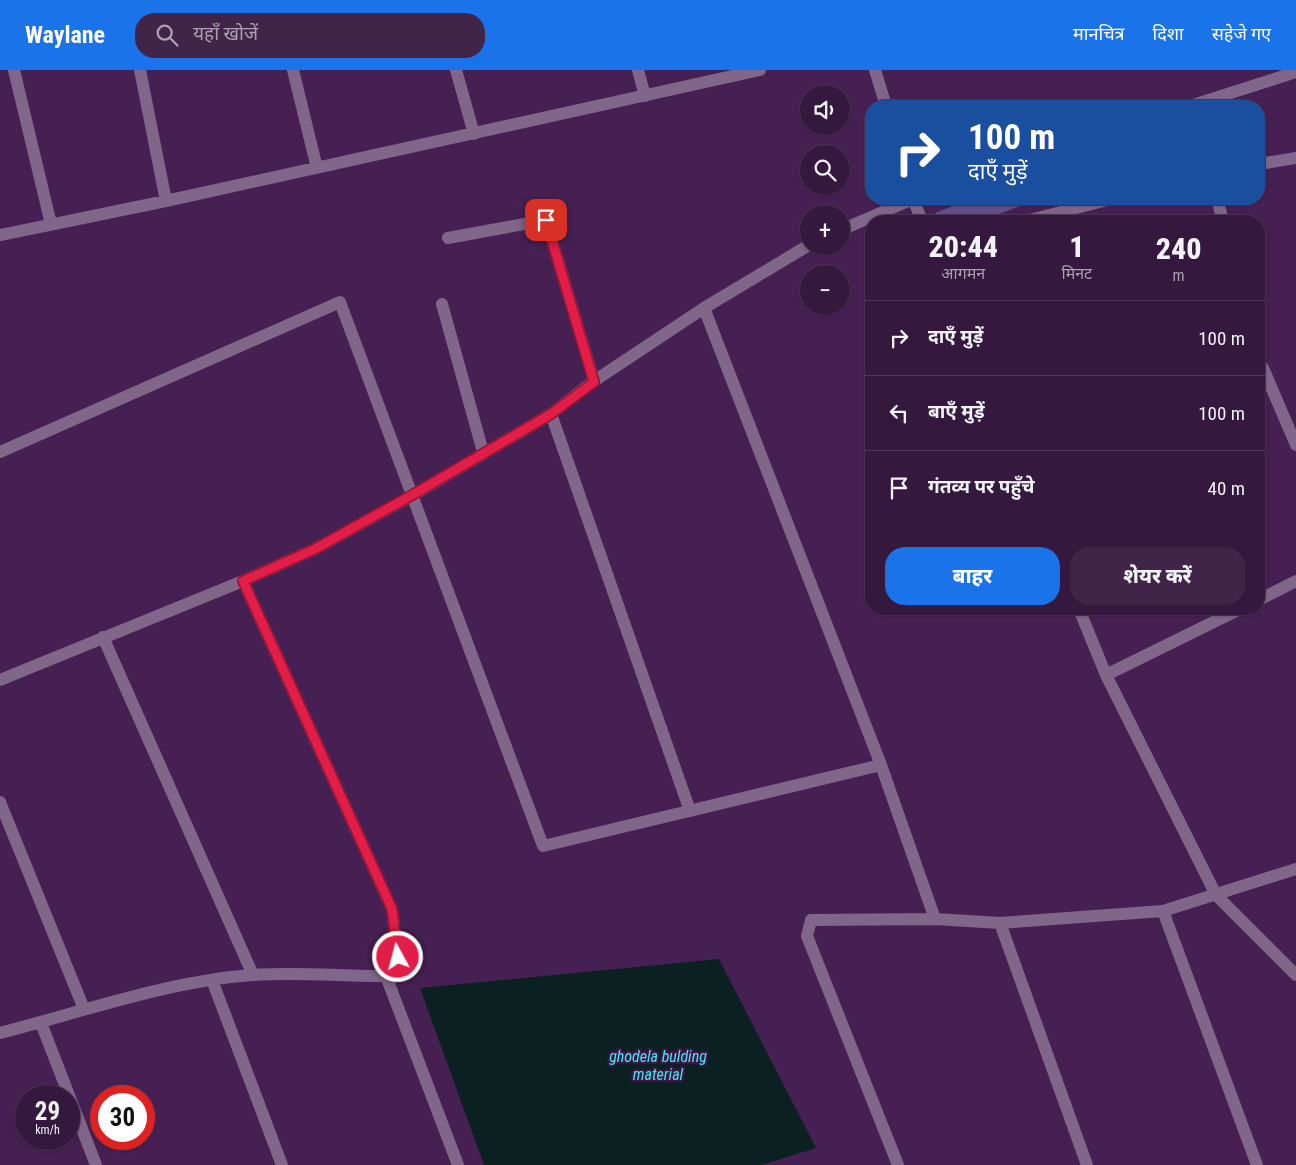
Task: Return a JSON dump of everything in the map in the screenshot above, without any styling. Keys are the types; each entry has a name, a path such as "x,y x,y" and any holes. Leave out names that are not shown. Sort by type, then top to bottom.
{"street":[{"path":"14,70 51,224"},
{"path":"140,70 166,201"},
{"path":"293,70 317,168"},
{"path":"456,70 474,134"},
{"path":"638,70 645,96"},
{"path":"0,235 166,201 760,70"},
{"path":"875,70 884,100"},
{"path":"1209,100 1296,72"},
{"path":"1265,163 1296,158"},
{"path":"876,215 899,205"},
{"path":"1066,215 1094,205"},
{"path":"448,238 546,220 594,382"},
{"path":"850,226 865,220"},
{"path":"0,680 243,581 315,549 551,414 594,382 704,308 800,250"},
{"path":"0,452 340,302 414,494 543,846 881,765"},
{"path":"442,304 483,452"},
{"path":"704,308 881,765 935,918"},
{"path":"1265,377 1296,445"},
{"path":"551,414 690,811"},
{"path":"243,581 392,909 398,957 386,976"},
{"path":"1265,597 1296,581"},
{"path":"1081,615 1106,675 1216,895 1296,975"},
{"path":"1106,675 1228,615"},
{"path":"103,637 253,975"},
{"path":"0,802 84,1009"},
{"path":"898,1165 807,936 811,920 935,918 1000,923 1163,911 1296,869"},
{"path":"1163,911 1257,1165"},
{"path":"1000,923 1087,1165"},
{"path":"0,1033 84,1009 212,980 253,975 386,976"},
{"path":"386,976 458,1165"},
{"path":"212,980 282,1165"},
{"path":"41,1022 96,1165"}],"water":[{"name":"ghodela bulding material","path":"719,959 816,1148 761,1165 484,1165 420,988"}],"building":[{"path":"955,205 1023,205 996,215 936,215 935,213"}],"route":[{"path":"398,957 392,909 243,581 315,549 414,494 551,414 594,382 546,220"}]}
